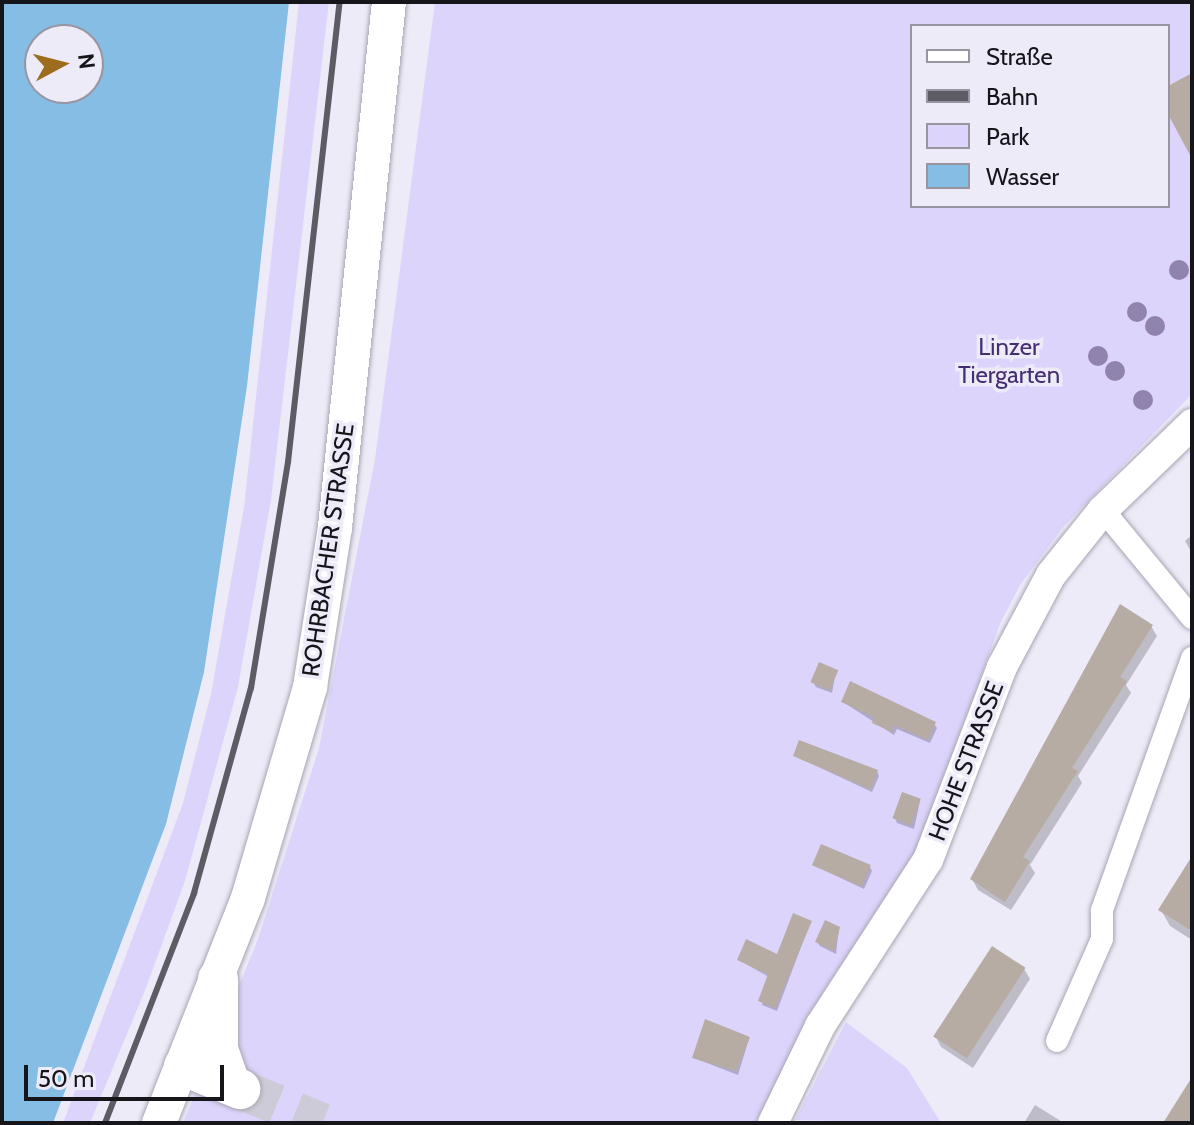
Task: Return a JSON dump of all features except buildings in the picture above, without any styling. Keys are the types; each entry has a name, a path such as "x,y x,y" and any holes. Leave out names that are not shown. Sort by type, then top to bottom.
{"highway":[{"path":"184,1066 235,1086 218,1049 218,979"}],"main road":[{"name":"ROHRBACHER STRASSE","path":"159,1123 218,979 294,751 323,617 389,2"},
{"name":"HOHE STRASSE","path":"773,1123 820,1026 928,860 1020,629 1051,575 1103,510 1192,424"}],"street":[{"path":"1103,510 1192,618"},
{"path":"1057,1041 1102,939 1102,910 1192,658"}],"green space":[{"path":"299,2 329,2 271,500 238,687 185,881 146,988 90,1123 63,1123 183,803 211,694 244,507"},
{"name":"Linzer Tiergarten","path":"435,2 1192,2 1192,394 1064,526 1020,585 1000,624 918,850 816,1006 757,1123 183,1123 258,939 319,748 375,459"},
{"path":"846,1022 907,1068 941,1123 795,1120"}],"water":[{"path":"2,2 289,2 247,386 204,672 166,824 53,1123 2,1123"}],"ferry route":[{"path":"2,6 3,2"}],"tunnel":[{"path":"240,1089 322,1123"}],"railway":[{"path":"105,1123 194,893 251,688 288,462 340,2"}]}
